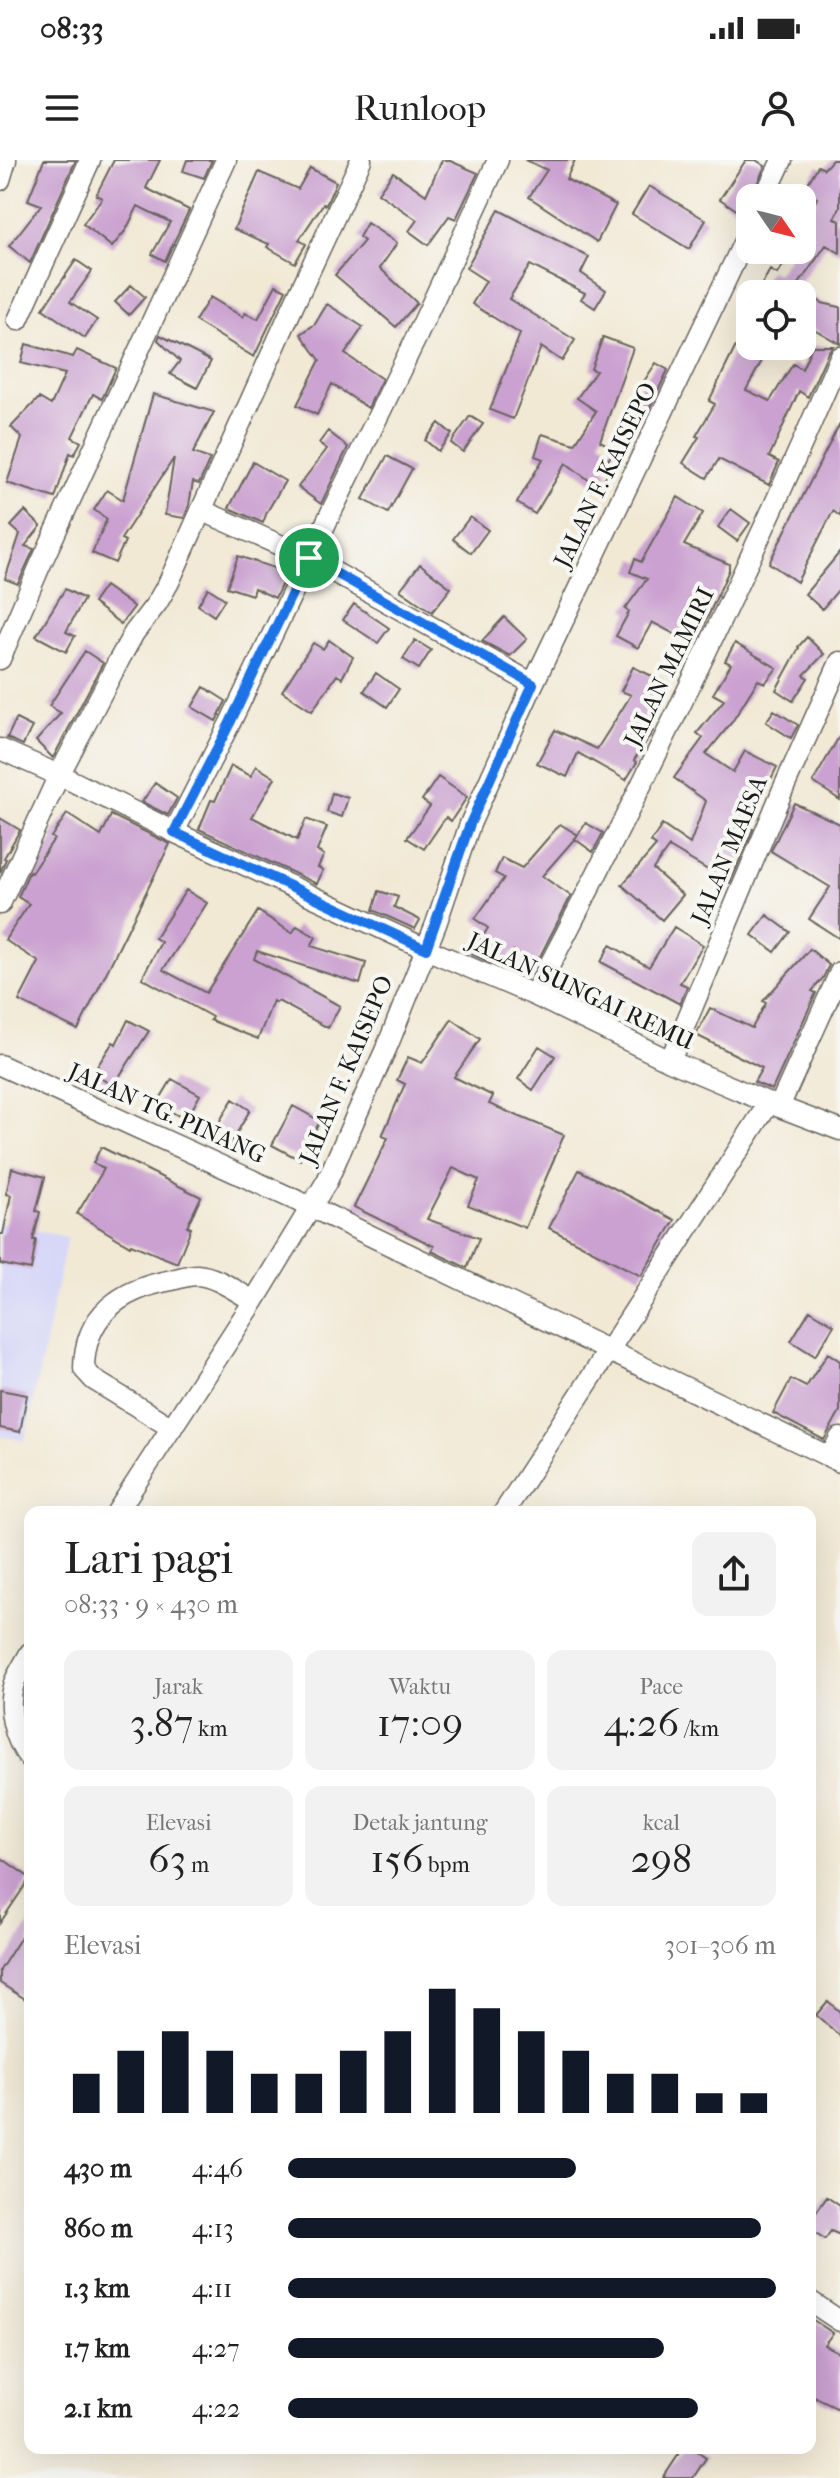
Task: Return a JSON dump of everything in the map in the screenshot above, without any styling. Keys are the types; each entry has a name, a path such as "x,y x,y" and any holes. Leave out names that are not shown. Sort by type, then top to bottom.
{"street":[{"path":"0,180 6,160"},
{"path":"18,320 90,160"},
{"path":"0,659 226,160"},
{"path":"0,904 59,775 134,633 169,582 361,160"},
{"path":"174,832 416,338 498,160"},
{"path":"771,184 782,160"},
{"name":"JALAN F. KAISEPO","path":"121,1506 313,1208 327,1181 389,1042 470,824 533,684 736,258"},
{"name":"JALAN MAMIRI","path":"534,995 679,710 840,357"},
{"path":"201,510 309,558 533,684"},
{"name":"JALAN MAESA","path":"670,1061 781,794 840,662"},
{"name":"JALAN SUNGAI REMU","path":"0,749 426,949 534,995 670,1061 840,1130"},
{"path":"508,1506 774,1105 840,972"},
{"name":"JALAN TG. PINANG","path":"0,1065 313,1208 835,1459"},
{"path":"172,1428 94,1380 84,1369 84,1356 93,1327 106,1311 130,1291 184,1277 198,1275 218,1281 254,1301"},
{"path":"835,1459 840,1438"},
{"path":"24,1665 14,1684 12,1702 17,1738 24,1749"},
{"path":"816,2305 840,2321"}],"shaded area":[{"path":"0,1223 67,1237 25,1441 0,1436 0,1428 20,1432 26,1395 0,1390 0,1264 30,1270 36,1241 0,1234"}],"building":[{"path":"44,160 76,160 30,263 9,246 41,205 28,200"},
{"path":"114,160 160,160 146,188 189,210 165,261 152,254 170,222 138,206 126,230 112,247 83,224 102,198 96,195"},
{"path":"187,160 212,160 204,178 183,171"},
{"path":"442,160 478,173 456,219 449,216 428,245 409,231 417,220 378,193 393,172 426,195"},
{"path":"525,160 575,160 566,179 616,205 597,242 529,197 547,170"},
{"path":"746,160 756,160 765,166 757,184 736,184 736,210 720,199"},
{"path":"832,160 840,160 840,208 834,218 840,221 840,253 826,245 816,259 816,184 808,184 818,166 824,169"},
{"path":"310,168 336,182 326,205 323,204 299,240 306,244 295,263 267,247 269,244 234,229 259,172 298,189"},
{"path":"649,186 706,220 689,249 632,214"},
{"path":"499,210 589,257 581,273 606,290 595,308 581,299 585,293 530,265 509,299 575,340 562,361 541,347 513,419 490,410 520,334 472,304 486,281 466,268"},
{"path":"367,223 397,243 380,268 417,303 396,327 335,275 364,241 359,237"},
{"path":"76,260 92,271 70,302 97,320 85,338 43,309"},
{"path":"784,264 813,264 802,280 764,280 770,270 777,274"},
{"path":"131,285 145,297 129,315 115,302"},
{"path":"276,285 286,290 254,357 195,321 210,297 243,317 245,313 258,319"},
{"path":"816,299 840,307 840,344 816,330"},
{"path":"327,304 363,327 345,354 382,379 368,408 332,384 317,415 297,405 320,360 301,334 315,324"},
{"path":"160,335 211,361 197,388 170,374 180,361 158,340"},
{"path":"603,337 633,348 600,441 615,449 603,468 609,472 598,487 566,463 535,514 517,503 543,459 535,456 542,434 575,444 596,411 577,398 596,371 591,369"},
{"path":"26,344 73,357 77,350 116,368 102,399 93,394 72,437 81,442 74,455 70,453 55,498 7,483 22,438 11,427 39,398 51,405 65,374 21,363"},
{"path":"736,346 736,360 762,360 746,390 770,401 793,364 802,369 806,360 816,360 816,346 833,346 808,397 799,391 769,457 779,462 769,485 719,459 707,478 683,463 715,404 709,401"},
{"path":"656,363 668,370 644,420 627,407"},
{"path":"153,394 214,412 193,453 210,459 199,484 193,482 184,518 165,515 174,458 121,539 125,541 115,563 92,553 107,519 94,510 107,490 123,500"},
{"path":"470,416 483,424 463,452 451,443"},
{"path":"439,423 452,434 438,451 425,440"},
{"path":"840,423 840,516 833,511 797,582 769,563"},
{"path":"328,431 348,447 321,504 298,487 327,449 319,443"},
{"path":"387,456 412,469 388,513 363,499"},
{"path":"253,462 285,481 263,523 229,508"},
{"path":"678,497 703,513 684,545 729,564 729,570 695,645 652,622 638,648 616,636 629,612 625,609 647,579 630,572 635,559 641,562"},
{"path":"731,509 750,523 737,541 718,527"},
{"path":"25,511 41,526 25,546 34,549 18,584 5,579 20,534 11,526"},
{"path":"470,517 488,530 471,553 453,539"},
{"path":"840,552 840,588 822,609 805,594"},
{"path":"238,556 288,571 275,598 254,588 252,595 227,587"},
{"path":"420,564 451,588 432,612 400,590"},
{"path":"105,586 134,607 121,624 93,603"},
{"path":"208,588 225,599 214,616 198,605"},
{"path":"65,589 84,599 66,632 75,636 66,652 36,636"},
{"path":"354,604 389,628 378,643 343,620"},
{"path":"504,617 527,639 510,656 482,641"},
{"path":"807,637 824,654 804,675 808,678 793,701 776,690 798,647"},
{"path":"329,640 353,657 342,678 337,675 312,711 282,691 313,643 323,649"},
{"path":"415,640 431,650 419,669 403,659"},
{"path":"735,643 777,668 765,683 758,680 732,722 706,754 733,772 745,751 777,767 759,803 742,825 753,829 730,883 669,847 653,869 683,895 662,920 622,885 656,846 651,842 662,825 690,844 706,801 674,778 703,738 697,733 724,700 713,694 731,664 725,661"},
{"path":"85,651 103,663 53,758 36,741 61,713 49,706"},
{"path":"633,667 667,683 646,727 653,731 634,760 637,762 626,780 578,753 567,777 537,763 555,730 597,749 631,695 621,691"},
{"path":"376,673 399,689 387,707 364,691"},
{"path":"204,687 226,701 216,721 192,707"},
{"path":"774,710 798,725 791,738 766,722"},
{"path":"16,719 32,727 23,745 7,738"},
{"path":"840,735 840,800 813,782"},
{"path":"231,766 251,776 256,766 275,778 252,817 297,840 306,819 327,827 317,851 324,855 318,867 323,870 317,884 199,829 211,800 215,801"},
{"path":"438,777 467,797 451,821 446,817 424,849 407,838 430,806 422,800"},
{"path":"155,783 177,798 168,815 142,802"},
{"path":"332,793 348,798 342,817 327,812"},
{"path":"794,803 840,824 840,939 809,919 830,887 771,851"},
{"path":"67,814 101,836 111,815 170,844 78,1030 19,1001 39,962 5,940 29,904 18,897 29,872 54,839 51,837"},
{"path":"0,818 20,830 4,858 0,873"},
{"path":"586,823 603,833 593,852 575,839"},
{"path":"560,824 578,835 542,876 571,896 535,966 513,951 503,968 472,954 488,928 475,919 504,878 495,873 502,858 522,868"},
{"path":"186,890 207,903 163,970 206,993 258,911 292,933 297,926 316,937 311,946 366,963 360,984 257,951 254,959 340,1006 328,1028 273,1001 258,1039 210,1020 212,1017 142,978 161,942 155,938"},
{"path":"379,891 398,897 394,907 420,920 415,929 373,910"},
{"path":"767,915 790,932 775,952 752,935"},
{"path":"674,927 703,945 680,983 687,986 680,1004 601,962 610,945 649,967"},
{"path":"810,949 829,965 812,991 816,993 772,1090 754,1082 762,1068 696,1035 710,1008 752,1028 766,1003 763,1001"},
{"path":"452,1019 480,1039 454,1077 493,1096 489,1104 564,1135 525,1228 468,1205 479,1180 453,1168 427,1219 479,1238 467,1268 432,1251 434,1246 354,1207 388,1138 382,1136 405,1084 397,1080 408,1057 422,1063"},
{"path":"128,1020 149,1031 113,1086 93,1073 113,1042 116,1044"},
{"path":"539,1046 555,1056 533,1090 518,1079"},
{"path":"172,1079 200,1095 186,1120 157,1104"},
{"path":"233,1099 250,1110 230,1145 212,1134"},
{"path":"293,1106 320,1121 300,1160 272,1145"},
{"path":"101,1147 201,1197 187,1226 191,1228 177,1263 130,1246 77,1214 104,1169 93,1163"},
{"path":"12,1168 45,1177 36,1211 40,1212 33,1240 36,1240 31,1270 0,1264 0,1234 3,1234 11,1195 6,1194"},
{"path":"579,1170 675,1220 641,1276 549,1228"},
{"path":"810,1310 834,1325 815,1356 791,1341"},
{"path":"828,1353 840,1361 840,1411 824,1440 773,1413 791,1379 806,1387"},
{"path":"0,1390 27,1395 20,1432 0,1428"},
{"path":"0,1857 24,1874 24,1887 0,1923"},
{"path":"24,1932 24,1998 0,1983 0,1970"},
{"path":"828,2001 840,2012 840,2036 816,2015"},
{"path":"827,2197 840,2206 840,2235 831,2231 825,2239 816,2233 816,2213"},
{"path":"816,2322 833,2333 824,2345 840,2353 840,2410 816,2398"},
{"path":"679,2454 700,2454 706,2458 693,2478 663,2478"}],"route":[{"path":"309,558 533,684 470,824 426,949 174,832 309,558"}]}
